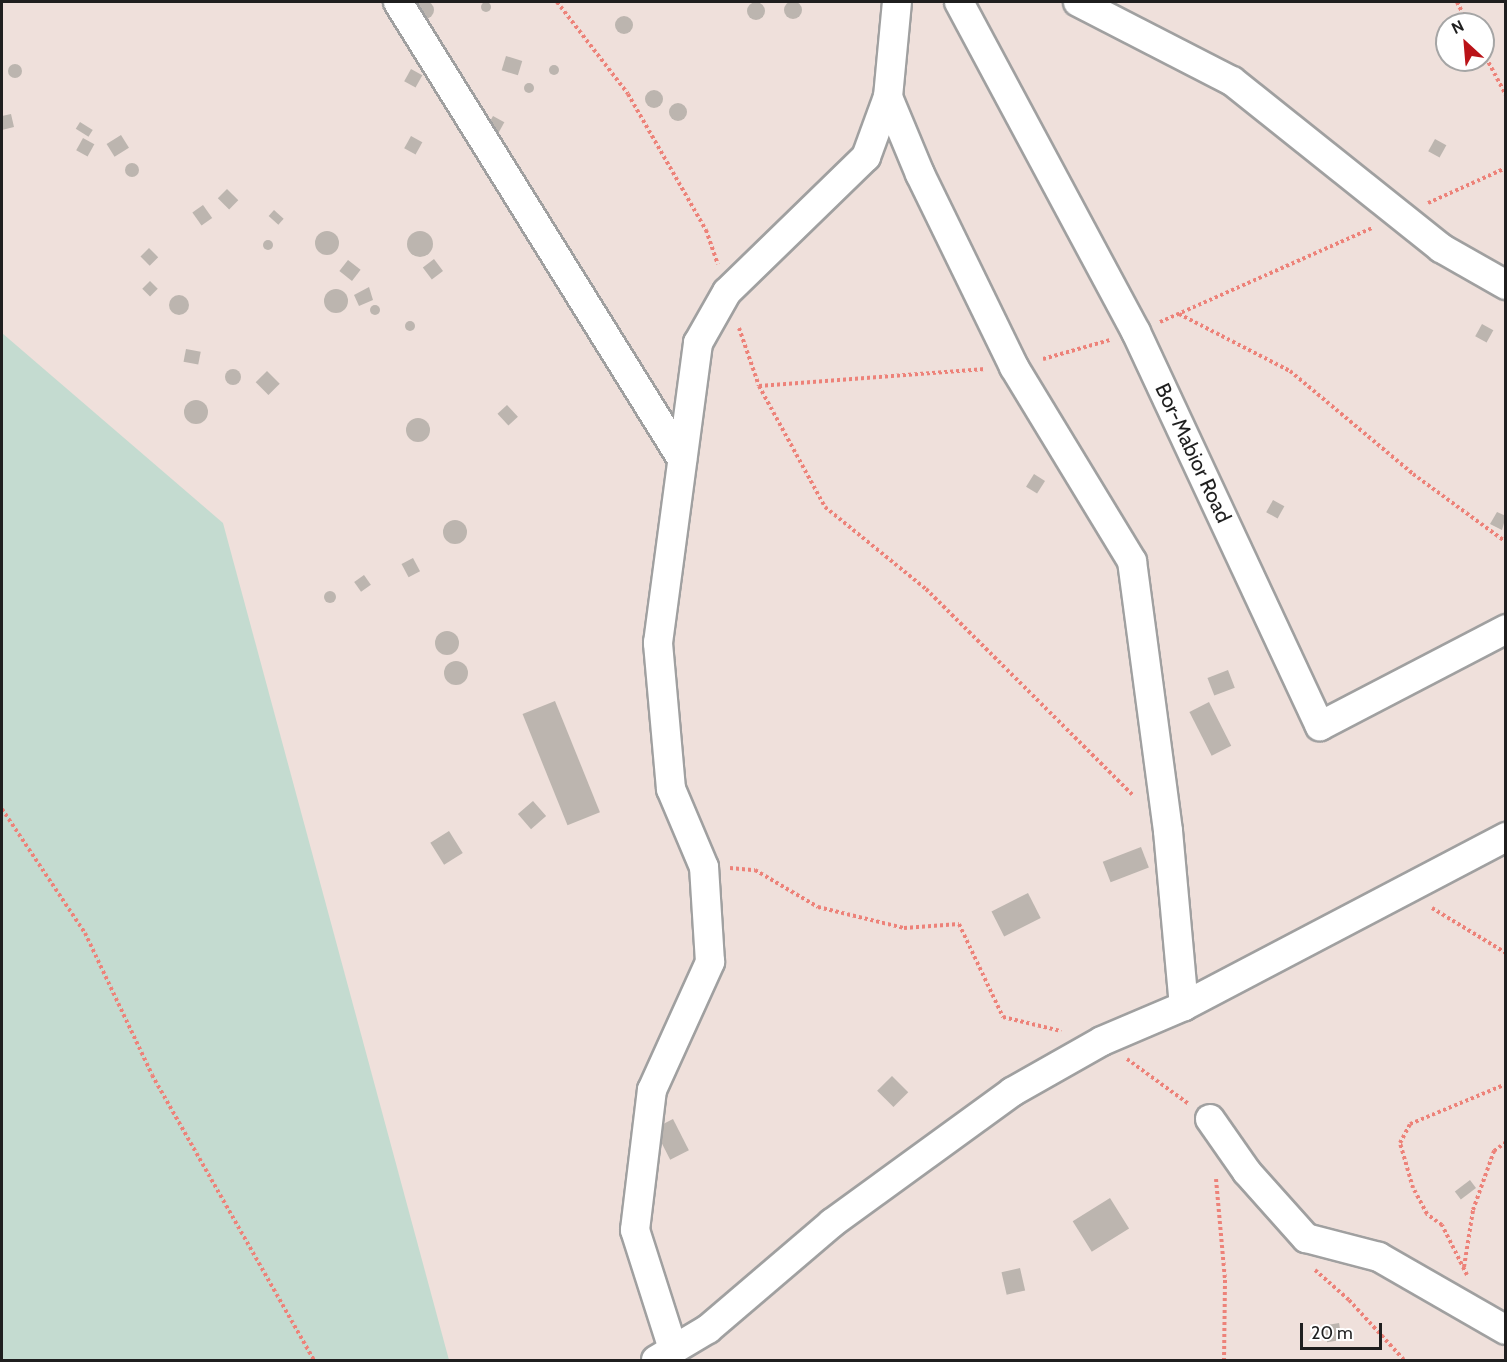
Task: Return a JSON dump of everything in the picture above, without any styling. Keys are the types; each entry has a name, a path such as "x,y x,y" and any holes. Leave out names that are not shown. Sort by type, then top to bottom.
{"street":[{"path":"398,2 682,459"},
{"path":"897,2 888,97 866,157 727,292 698,343 658,643 671,789 704,867 710,962 652,1090 635,1230 665,1355 708,1329 744,1294 904,1168 1012,1092 1102,1041 1184,1006 1506,837"},
{"name":"Bor-Mabior Road","path":"959,2 1137,332 1320,726 1506,629"},
{"path":"1078,2 1232,81 1441,248 1506,285"},
{"path":"888,97 920,174 1014,367 1132,561 1168,831 1184,1006"},
{"path":"1210,1119 1247,1172 1306,1238 1379,1257 1506,1330"}],"path":[{"path":"557,2 628,94 706,230 759,386 825,507 926,589 1135,797"},
{"path":"1494,72 1506,95"},
{"path":"759,386 1014,367 1137,332 1506,168"},
{"path":"1179,314 1290,371 1413,474 1506,542"},
{"path":"2,809 85,933 152,1075 314,1360"},
{"path":"704,867 755,870 818,907 904,928 959,924 1003,1017 1102,1041 1210,1119"},
{"path":"1410,886 1422,902 1506,953"},
{"path":"1506,1084 1410,1124 1400,1143 1413,1188 1427,1214 1442,1225 1464,1268 1473,1210 1494,1151 1506,1142"},
{"path":"1215,1176 1225,1280 1224,1360"},
{"path":"1309,1260 1404,1360"}],"shaded area":[{"path":"2,2 1505,2 1505,1360 199,1360 2,1174"}],"green space":[{"path":"2,333 223,523 449,1360 2,1360"}],"building":[{"path":"425,1 431,4 434,10 431,16 425,19 419,16 416,10 419,4"},
{"path":"793,1 800,3 802,10 800,17 793,19 786,17 784,10 786,3"},
{"path":"486,2 490,3 490,11 486,12 482,11 481,7 482,3"},
{"path":"752,2 760,2 765,7 763,18 752,20 747,15 747,7"},
{"path":"620,16 628,16 633,21 631,32 620,34 615,29 615,21"},
{"path":"506,56 522,61 518,75 502,70"},
{"path":"15,64 20,66 22,71 20,76 15,78 10,76 8,71 10,66"},
{"path":"554,65 558,66 558,74 554,75 550,74 549,70 550,66"},
{"path":"411,69 422,75 416,88 404,81"},
{"path":"529,83 533,84 533,92 529,93 525,92 524,88 525,84"},
{"path":"650,90 658,90 663,95 661,106 650,108 645,103 645,95"},
{"path":"674,103 682,103 687,108 685,119 674,121 669,116 669,108"},
{"path":"11,114 14,127 2,130 2,116"},
{"path":"493,116 504,122 498,135 486,128"},
{"path":"80,122 93,130 88,137 76,129"},
{"path":"121,135 129,148 115,157 107,144"},
{"path":"411,136 422,142 416,155 404,148"},
{"path":"83,138 94,144 88,157 76,150"},
{"path":"1435,139 1446,145 1440,158 1428,151"},
{"path":"132,163 137,165 139,170 137,175 132,177 127,175 125,170 127,165"},
{"path":"227,189 238,200 229,210 218,198"},
{"path":"203,205 212,218 202,226 192,212"},
{"path":"274,210 284,219 278,225 269,216"},
{"path":"327,231 332,232 338,238 338,248 332,254 327,255 322,254 316,248 315,243 316,238 322,232"},
{"path":"420,231 429,235 433,244 429,253 420,257 411,253 407,244 411,235"},
{"path":"268,240 272,241 272,249 268,250 264,249 263,245 264,241"},
{"path":"149,248 158,257 150,266 141,256"},
{"path":"434,259 443,271 432,279 423,267"},
{"path":"348,260 361,270 352,281 339,271"},
{"path":"150,281 158,289 150,297 142,289"},
{"path":"369,287 373,300 359,306 354,295"},
{"path":"336,289 341,290 347,296 347,306 341,312 336,313 331,312 325,306 324,301 325,296 331,290"},
{"path":"175,295 183,295 189,301 189,309 183,315 175,315 169,309 169,301"},
{"path":"375,305 379,306 379,314 375,315 371,314 370,310 371,306"},
{"path":"410,321 414,322 414,330 410,331 406,330 405,326 406,322"},
{"path":"1482,324 1493,330 1487,343 1475,336"},
{"path":"186,349 201,352 198,365 184,362"},
{"path":"233,369 239,371 241,377 239,383 233,385 227,383 225,377 227,371"},
{"path":"267,371 280,384 268,395 256,382"},
{"path":"196,400 201,401 207,407 207,417 201,423 196,424 191,423 185,417 184,412 185,407 191,401"},
{"path":"507,405 518,417 508,426 497,414"},
{"path":"418,418 423,419 429,425 429,435 423,441 418,442 413,441 407,435 406,430 407,425 413,419"},
{"path":"1034,474 1045,481 1037,494 1026,487"},
{"path":"1273,500 1284,506 1278,519 1266,512"},
{"path":"1497,512 1506,516 1502,530 1490,524"},
{"path":"455,520 460,521 466,527 466,537 460,543 455,544 450,543 444,537 443,532 444,527 450,521"},
{"path":"413,558 420,571 409,577 402,564"},
{"path":"364,575 371,585 361,592 354,582"},
{"path":"332,591 336,597 332,603 328,603 324,595"},
{"path":"447,631 455,635 459,643 455,651 447,655 439,651 435,643 439,635"},
{"path":"456,661 461,662 467,668 467,678 461,684 456,685 451,684 445,678 444,673 445,668 451,662"},
{"path":"1228,670 1235,688 1214,696 1207,678"},
{"path":"555,701 600,812 568,825 523,714"},
{"path":"1209,702 1231,746 1212,756 1189,712"},
{"path":"533,801 546,816 531,829 518,814"},
{"path":"449,831 463,853 444,865 430,843"},
{"path":"1141,847 1149,868 1111,882 1103,862"},
{"path":"1028,893 1041,918 1004,937 991,912"},
{"path":"892,1076 908,1092 893,1107 877,1091"},
{"path":"673,1119 689,1150 670,1160 654,1129"},
{"path":"1470,1180 1476,1188 1461,1199 1455,1191"},
{"path":"1110,1198 1129,1229 1092,1252 1073,1221"},
{"path":"1020,1268 1025,1290 1007,1295 1001,1272"},
{"path":"1339,1323 1342,1340 1327,1342 1324,1326"}]}
